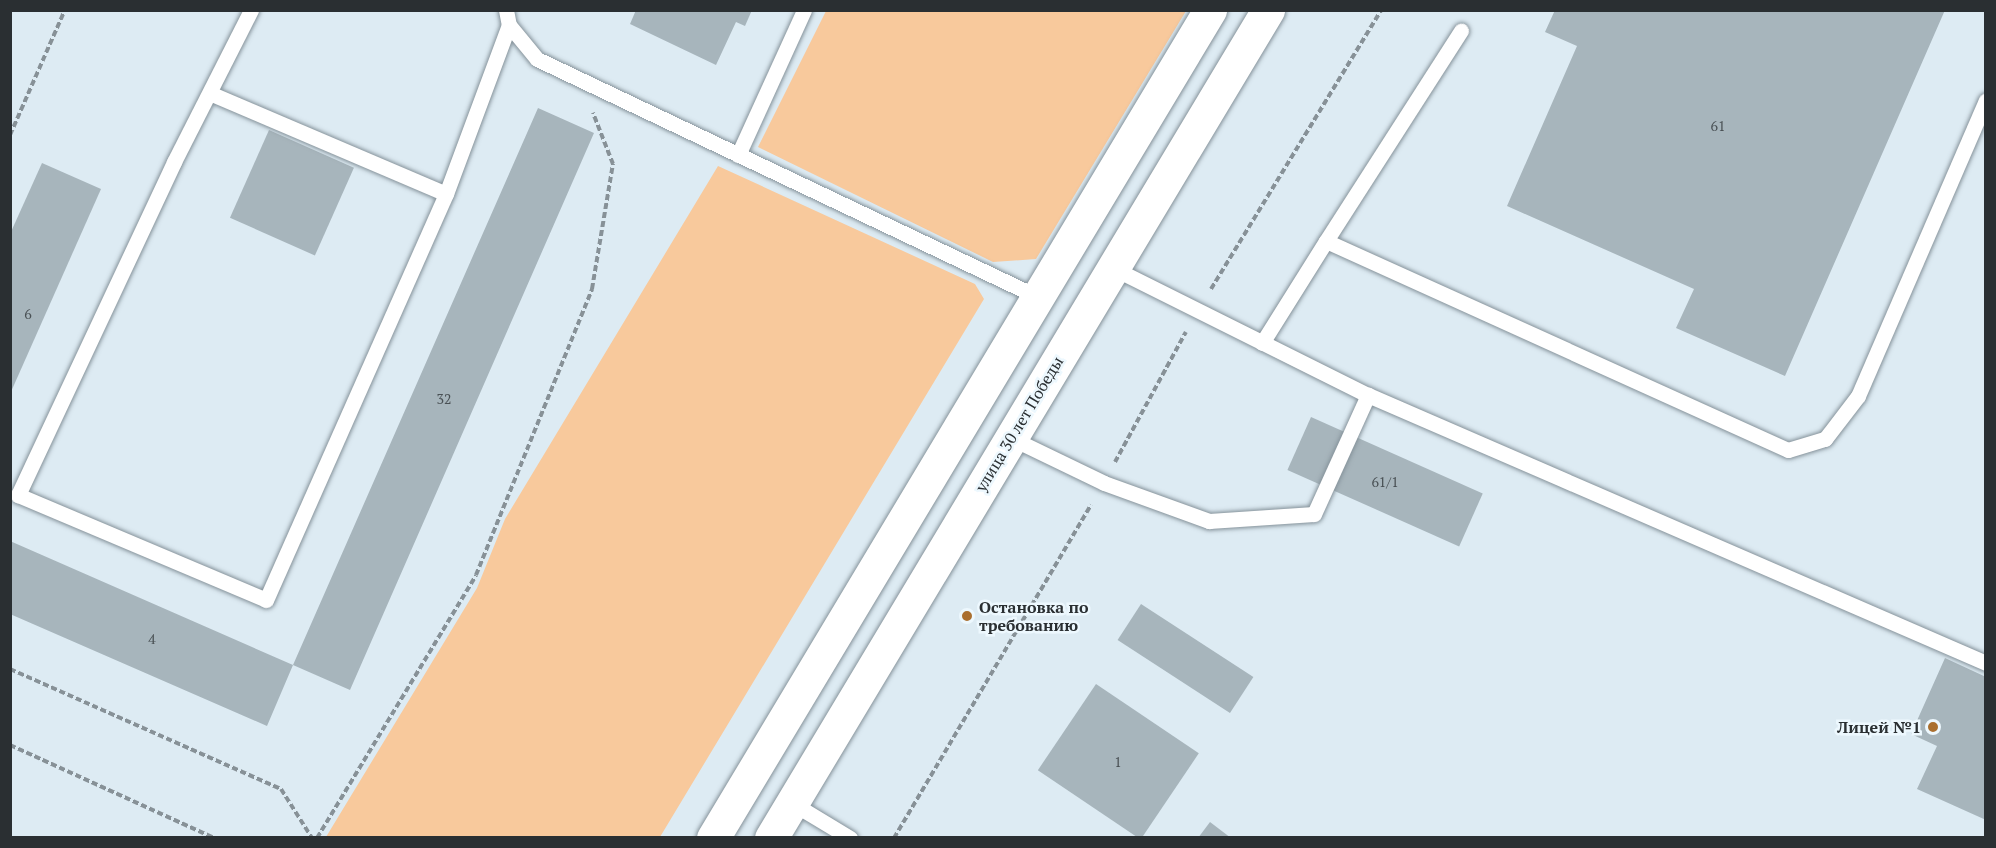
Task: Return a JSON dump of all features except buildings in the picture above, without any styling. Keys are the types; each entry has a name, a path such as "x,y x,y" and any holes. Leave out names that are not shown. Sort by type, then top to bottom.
{"main road":[{"path":"712,837 1210,10"},
{"name":"улица 30 лет Победы","path":"771,837 1268,10"}],"lane":[{"path":"251,10 212,94 174,162 18,495 266,600 446,194 508,18"},
{"path":"738,155 804,10"},
{"path":"508,18 537,59 579,81 1038,297"},
{"path":"1262,343 1461,31"},
{"path":"212,94 446,194"},
{"path":"1326,241 1788,450 1825,439 1858,396 1986,100"},
{"path":"1113,268 1197,312 1368,395 1986,663"},
{"path":"1011,438 1104,483 1209,521 1314,514 1368,395"},
{"path":"792,803 850,837"}],"path":[{"path":"10,135 65,10"},
{"path":"894,837 1104,483 1197,312 1381,10"},
{"path":"317,837 476,575 592,289 614,164 579,81"},
{"path":"10,669 281,789 312,837"},
{"path":"10,745 214,837"}],"shaded area":[{"path":"826,10 1186,11 1036,259 993,262 758,147"},
{"path":"718,166 975,284 984,299 660,837 326,837 477,588 505,519"}],"place":[{"name":"Остановка по требованию","path":"967,616"},
{"name":"Лицей №1","path":"1933,727"}]}
